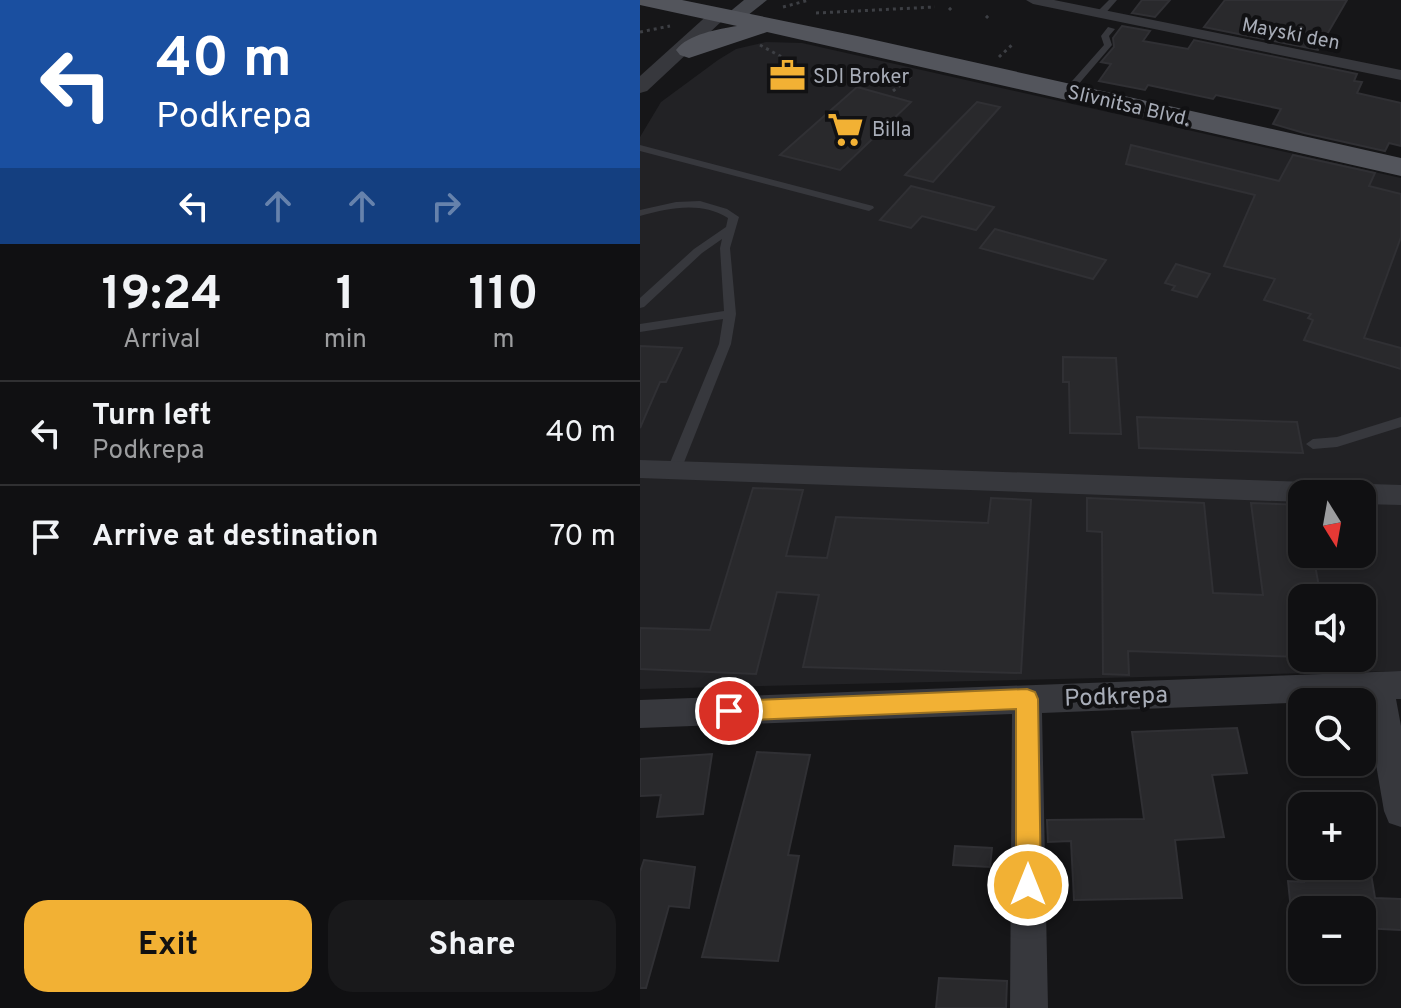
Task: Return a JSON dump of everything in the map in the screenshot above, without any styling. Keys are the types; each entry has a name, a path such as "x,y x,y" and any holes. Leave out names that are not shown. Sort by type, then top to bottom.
{"main road":[{"name":"Slivnitsa Blvd.","path":"648,0 683,30 733,7 857,43"},
{"name":"Slivnitsa Blvd.","path":"733,7 857,43 1401,167"},
{"path":"683,30 733,33 778,19"}],"street":[{"name":"Mayski den","path":"1033,0 1401,75"},
{"path":"640,87 664,64 683,30 733,7"},
{"path":"640,469 1401,495"},
{"path":"1390,686 1401,811"},
{"name":"Podkrepa","path":"640,714 1390,686"},
{"path":"1027,699 1029,1008"}],"lane":[{"path":"1100,14 1113,0"},
{"path":"1068,91 1108,45 1105,36 1111,29"},
{"path":"640,148 869,208"},
{"path":"640,213 686,204 707,205 725,210 734,217 725,248 730,314 725,344 674,470"},
{"path":"640,304 698,251 731,228"},
{"path":"640,328 730,314"},
{"path":"1313,444 1336,445 1360,437 1377,426 1401,422"}],"path":[{"path":"778,19 809,0"},
{"path":"806,13 935,7"},
{"path":"640,32 683,30"},
{"path":"757,44 807,71"}],"shaded area":[{"path":"766,42 802,43 1401,178 1401,671 1376,672 1376,584 1288,584 1288,672 1359,672 640,689 640,137 661,102 736,49"}],"building":[{"path":"1142,0 1170,0 1155,17 1132,13"},
{"path":"1225,0 1347,0 1318,50 1204,27"},
{"path":"1122,26 1150,31 1143,41 1188,49 1194,40 1357,74 1354,81 1362,82 1357,93 1401,103 1401,146 1389,143 1385,151 1304,133 1273,124 1281,109 1216,95 1213,99 1148,85 1145,90 1099,81 1111,64 1101,62 1114,47 1113,38"},
{"name":"Billa","path":"857,87 911,102 840,170 780,155"},
{"path":"977,102 1000,107 933,182 905,175"},
{"path":"1131,145 1279,181 1293,155 1375,173 1369,186 1401,194 1401,237 1364,338 1401,348 1401,369 1304,340 1313,320 1308,318 1311,314 1264,300 1275,279 1224,266 1255,195 1126,164"},
{"path":"911,186 994,207 976,230 922,216 911,228 880,220"},
{"path":"995,229 1106,260 1093,279 980,248"},
{"path":"1176,264 1210,274 1197,297 1172,290 1175,286 1165,283"},
{"path":"640,346 682,348 666,382 660,382 640,428"},
{"path":"1063,357 1116,358 1121,434 1070,433 1069,382 1063,382"},
{"path":"1137,417 1297,422 1303,453 1139,448"},
{"path":"753,488 803,490 786,556 827,558 836,517 988,523 991,498 1031,500 1021,673 803,667 819,595 777,592 756,674 640,669 640,628 710,630"},
{"path":"1087,498 1204,503 1213,593 1263,595 1251,503 1288,504 1288,568 1316,568 1318,584 1288,584 1288,657 1128,651 1129,675 1103,674 1102,532 1087,531"},
{"path":"1237,728 1247,773 1212,775 1224,837 1175,840 1182,898 1074,900 1071,841 1048,842 1047,820 1144,819 1132,732"},
{"path":"757,752 810,755 788,855 799,856 778,961 702,957"},
{"path":"712,754 703,814 657,817 661,795 640,796 640,759"},
{"path":"955,846 992,848 990,867 953,865"},
{"path":"644,860 695,867 689,908 669,906 646,988 640,988 640,872"},
{"path":"1372,880 1375,896 1290,896 1288,881"},
{"path":"1376,898 1401,899 1401,930 1376,929"},
{"path":"939,978 1007,981 1006,1008 936,1008"}],"place":[{"name":"SDI Broker","path":"787,76"},
{"name":"Billa","path":"846,129"}],"route":[{"path":"729,711 1027,699 1028,885"}]}
